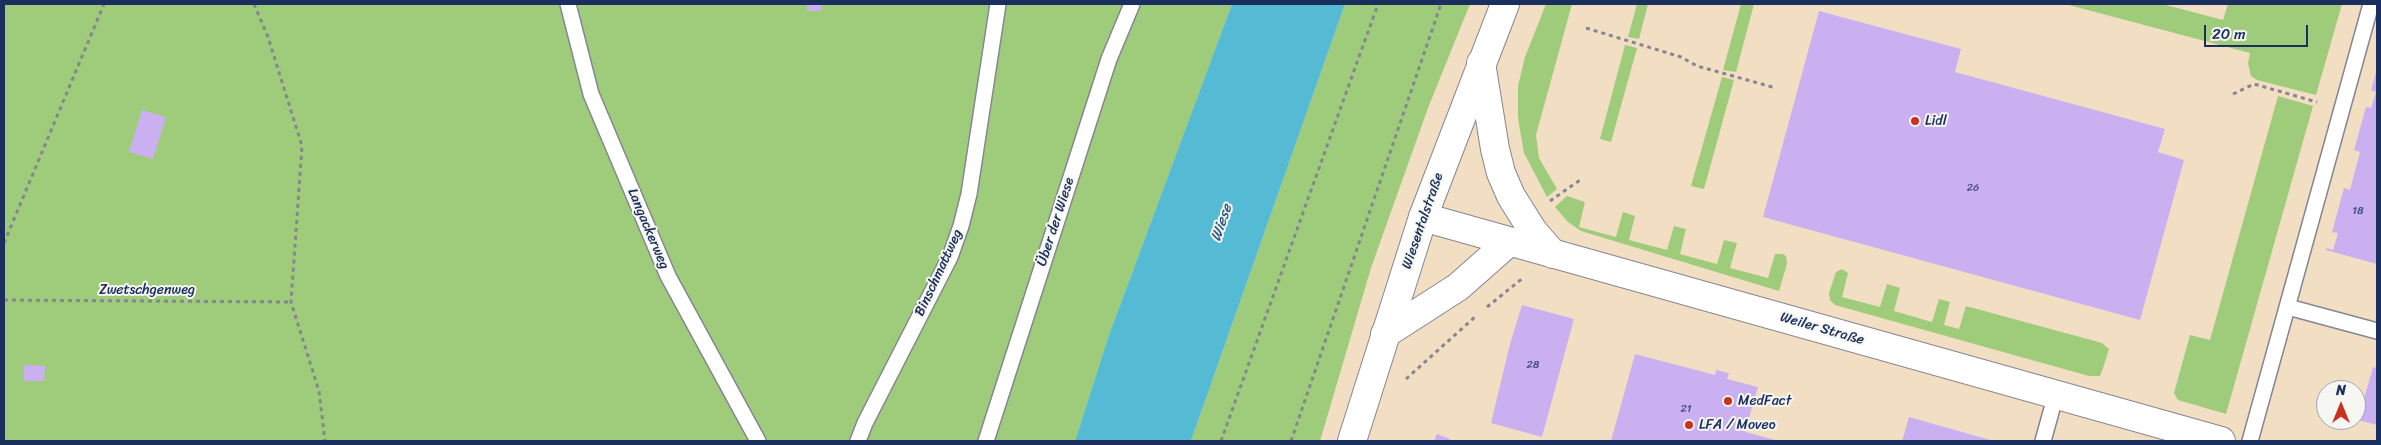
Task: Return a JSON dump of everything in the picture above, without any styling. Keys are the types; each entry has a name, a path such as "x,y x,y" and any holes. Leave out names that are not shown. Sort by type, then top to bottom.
{"street":[{"name":"Wiesentalstraße","path":"1352,441 1423,217 1504,4"},
{"path":"1482,63 1495,149 1502,173 1511,196 1529,224 1553,254"},
{"name":"Weiler Straße","path":"1423,217 2221,441"},
{"path":"1385,334 1458,287 1509,242"}],"lane":[{"name":"Langackerweg","path":"568,4 591,94 668,276 758,441"},
{"name":"Binschmattweg","path":"858,441 865,423 950,257 961,226 969,194 998,4"},
{"name":"Über der Wiese","path":"986,441 1109,59 1132,4"},
{"path":"2250,441 2371,4"},
{"path":"2288,307 2377,331"},
{"path":"2043,441 2056,394"}],"path":[{"path":"4,243 104,4"},
{"path":"254,4 268,37 302,146 291,302 319,391 325,441"},
{"path":"1221,441 1378,4"},
{"path":"1291,441 1356,245 1441,4"},
{"path":"1586,28 1681,57 1697,66 1776,88"},
{"path":"2233,94 2254,84 2342,110"},
{"path":"1550,201 1580,180"},
{"path":"1484,310 1516,284"},
{"name":"Zwetschgenweg","path":"4,300 291,302"},
{"path":"1400,384 1477,315"}],"green space":[{"path":"4,4 1232,4 1109,335 1075,441 4,441"},
{"path":"1345,4 1470,4 1428,108 1371,268 1320,441 1191,441"},
{"path":"1546,4 1572,4 1536,135 1539,158 1557,189 1547,197 1524,153 1518,118 1518,86 1525,57"},
{"path":"1637,4 1648,4 1639,39 1628,37"},
{"path":"1741,4 1754,4 1736,72 1723,70"},
{"path":"2065,4 2166,5 2223,20 2228,4 2342,4 2316,95 2257,80 2251,76 2248,63 2250,53"},
{"path":"1625,45 1637,48 1611,142 1600,139"},
{"path":"1722,77 1734,80 1704,189 1691,186"},
{"path":"2278,96 2313,106 2226,414 2178,400 2174,393 2190,335 2210,340"},
{"path":"1567,196 1585,202 1579,227 1616,237 1623,212 1635,216 1629,240 1667,250 1674,226 1686,229 1680,254 1717,264 1724,240 1737,243 1730,268 1768,278 1775,254 1783,254 1786,256 1787,264 1779,291 1581,231 1568,222 1555,207"},
{"path":"1842,269 1848,273 1842,297 1880,307 1887,284 1900,288 1894,311 1932,322 1939,299 1950,302 1944,325 1959,329 1966,306 2102,343 2109,349 2100,376 2089,376 1835,305 1830,300 1829,293 1836,272"}],"water":[{"name":"Wiese","path":"1232,4 1345,4 1191,441 1075,441 1109,335"}],"building":[{"path":"807,4 821,4 822,11 807,11"},
{"path":"1819,11 1961,49 1955,72 2165,129 2158,152 2184,160 2140,320 1763,217"},
{"path":"2377,69 2377,264 2326,250 2327,248 2333,250 2338,233 2332,232 2344,188 2350,190 2360,152 2354,150 2366,107 2371,108 2376,92 2371,90"},
{"path":"142,110 166,117 153,159 129,152"},
{"path":"1522,305 1574,319 1542,437 1491,423 1510,344"},
{"path":"1635,354 1715,375 1716,370 1729,373 1727,379 1758,387 1745,432 1779,441 1611,441"},
{"path":"24,365 45,366 44,381 24,381"},
{"path":"2373,367 2377,368 2377,425 2366,422 2366,392"},
{"path":"1909,417 1994,441 1902,441"},
{"path":"1437,434 1450,439 1449,441 1434,441"}],"place":[{"name":"Lidl","path":"1915,121"},
{"name":"MedFact","path":"1728,401"},
{"name":"LFA / Moveo","path":"1689,425"}]}
